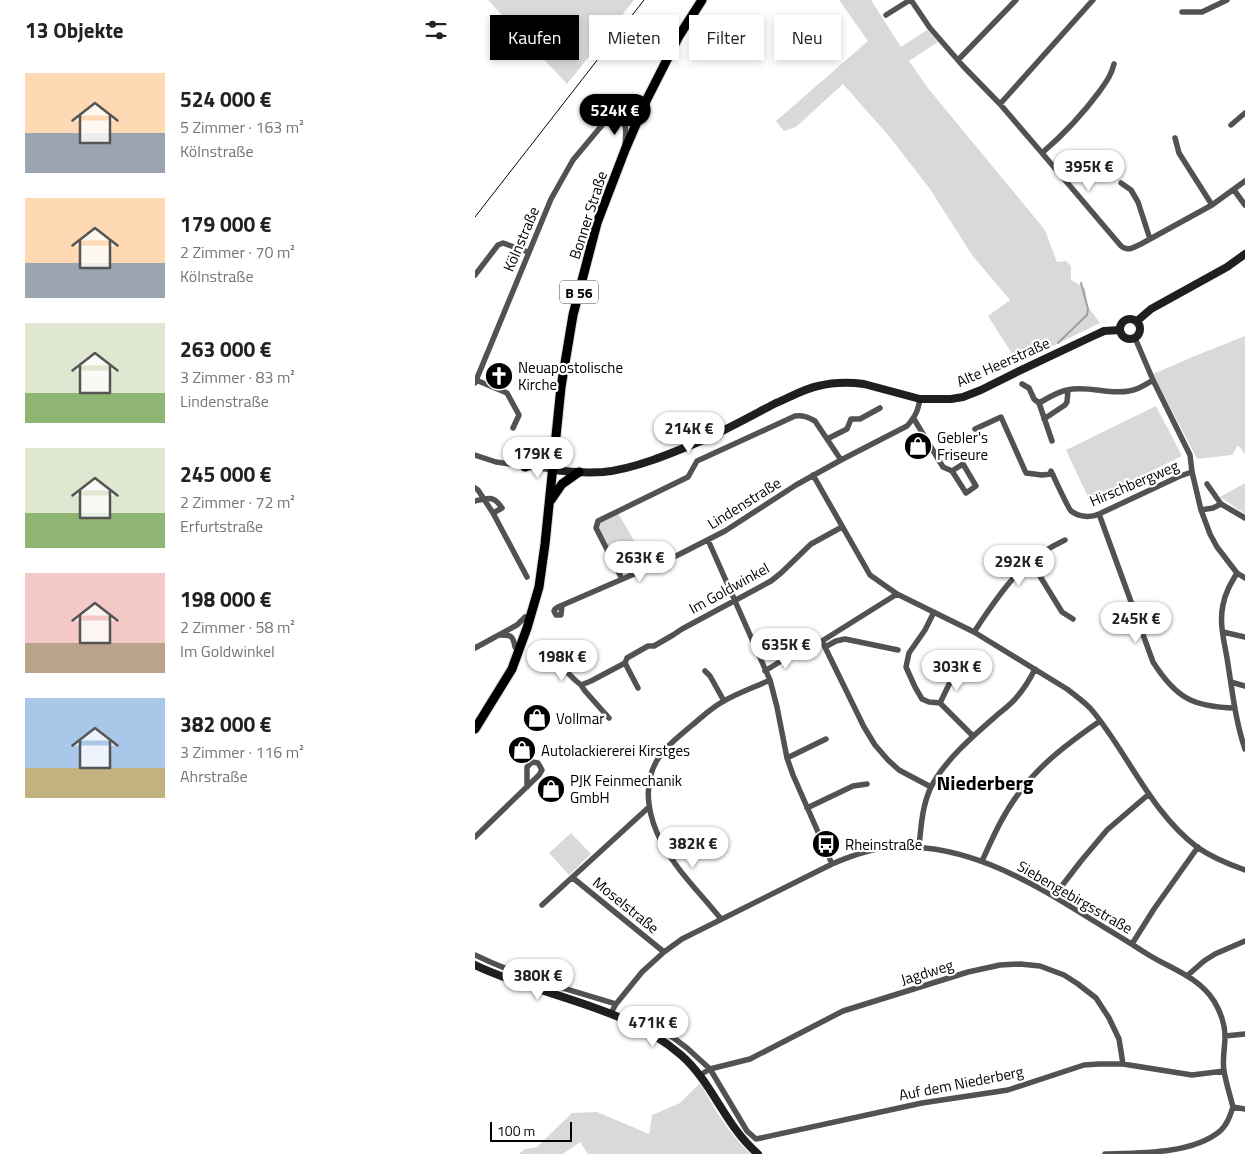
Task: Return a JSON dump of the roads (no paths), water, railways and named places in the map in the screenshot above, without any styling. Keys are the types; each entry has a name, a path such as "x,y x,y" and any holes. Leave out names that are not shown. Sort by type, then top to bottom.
{"main road":[{"name":"Bonner Straße","path":"475,729 512,669 539,587 550,503 561,387 573,315 597,223 646,101 679,36 702,0"},
{"path":"525,466 543,458 556,439"},
{"path":"550,503 562,484 579,472"},
{"name":"Bonner Straße","path":"499,688 525,617 545,544"}],"street":[{"path":"887,15 911,0 930,28 1000,104 1121,246 1127,249 1133,248 1212,205 1245,181"},
{"path":"958,60 1016,0"},
{"path":"1000,104 1093,0"},
{"path":"1182,12 1202,12 1227,0"},
{"path":"1042,153 1086,110 1112,75 1114,64"},
{"path":"608,118 614,114 635,110 646,101"},
{"path":"1231,125 1245,113"},
{"path":"608,118 615,117 623,122 626,127 625,150"},
{"name":"Kölnstraße","path":"513,428 519,415 507,393 476,381 528,252 559,182 573,160 608,118"},
{"path":"1175,138 1179,153 1212,205"},
{"path":"1121,183 1131,190 1138,202 1150,239"},
{"path":"1234,190 1245,205"},
{"path":"475,275 498,245 503,243 528,252"},
{"path":"1137,321 1151,309 1245,254"},
{"path":"1127,319 1137,321 1140,324 1140,333 1133,339 1126,338 1120,330 1121,323 1127,319"},
{"name":"Alte Heerstraße","path":"553,470 603,472 621,469 663,456 708,438 795,394 817,386 844,382 864,384 920,399 963,397 1091,337 1104,332 1120,330"},
{"path":"1135,338 1153,380 1190,455 1201,510 1209,534 1237,573 1245,578"},
{"path":"1039,403 1057,393 1068,390 1090,388 1128,392 1136,390 1153,380"},
{"path":"1022,384 1029,388 1034,399 1039,403 1052,441"},
{"path":"1044,419 1065,405 1068,390"},
{"path":"920,399 918,411 914,419 943,467 952,471 966,493 976,486 963,464 952,471"},
{"path":"827,439 847,429 851,420 881,408"},
{"path":"622,579 596,528 599,521 688,477 697,462 795,416 809,417 815,421 841,460"},
{"name":"Hirschbergweg","path":"975,429 1001,417 1026,473 1042,475 1052,473 1071,510 1082,516 1095,516 1192,472"},
{"name":"Lindenstraße","path":"563,606 678,555 725,531 813,475 907,426 914,419"},
{"path":"475,455 496,462 553,470"},
{"path":"813,475 869,575 897,594 974,632 1067,688 1081,699 1100,720 1149,794 1182,834 1211,856 1245,870"},
{"path":"1207,484 1221,504 1245,518"},
{"path":"475,488 493,513 527,577"},
{"path":"475,501 493,498 498,501 502,508 493,513"},
{"path":"1201,510 1213,508 1221,504"},
{"path":"1099,514 1153,662 1163,678 1176,691 1197,703 1215,708 1235,708"},
{"name":"Im Goldwinkel","path":"581,685 625,663 627,658 648,646 654,646 771,581 811,544 842,527"},
{"path":"708,540 770,680 787,758 832,864"},
{"path":"974,632 1008,583 1030,560 1049,547 1065,540"},
{"path":"1030,560 1062,612 1073,619"},
{"path":"1237,573 1224,599 1222,612 1223,632 1235,708 1245,749"},
{"path":"897,594 822,641 863,727 875,745 899,770 931,787"},
{"path":"934,612 925,630 909,653 906,667 922,699 940,703 973,736"},
{"path":"475,648 517,625 525,617"},
{"path":"1223,632 1245,638"},
{"path":"498,635 512,636 515,648"},
{"path":"825,647 845,639 897,650"},
{"path":"765,671 781,661 799,654"},
{"path":"557,662 581,685 609,718"},
{"path":"625,663 639,688"},
{"path":"919,847 921,821 931,787 941,772 973,736 1016,698 1027,684 1035,669"},
{"path":"705,671 710,676 723,701"},
{"path":"940,703 955,672"},
{"path":"721,919 678,867 662,844 649,807 649,785 652,771 657,761 687,730 723,701 770,680"},
{"path":"1231,682 1245,686"},
{"path":"981,861 1008,809 1035,773 1065,745 1100,720"},
{"path":"787,758 826,739"},
{"path":"807,808 853,786 867,784"},
{"path":"475,837 527,787"},
{"path":"1054,896 1107,830 1149,794"},
{"name":"Moselstraße","path":"542,905 649,807"},
{"name":"Siebengebirgsstraße","path":"611,1013 616,1004 643,972 664,952 682,939 832,864 851,856 882,848 919,847 949,851 981,861 1017,876 1054,896 1153,958 1188,975 1199,983 1214,1001 1220,1012 1225,1036 1224,1071 1233,1107"},
{"path":"1132,944 1197,847"},
{"name":"Moselstraße","path":"573,878 664,952"},
{"path":"1188,975 1215,954 1245,941"},
{"path":"475,955 526,976 616,1004"},
{"name":"Jagdweg","path":"700,1075 709,1069 750,1058 843,1011 968,972 1000,965 1020,964 1039,966 1064,975 1079,984 1095,998 1109,1018 1119,1039 1123,1064"},
{"path":"475,965 506,979 611,1013 666,1043 681,1055 700,1075 739,1134 758,1154"},
{"path":"663,1030 687,1048 709,1069"},
{"path":"1225,1036 1245,1034"},
{"name":"Auf dem Niederberg","path":"709,1069 747,1131 756,1139 922,1103 1008,1090 1084,1065 1123,1064 1192,1075 1224,1071"},
{"path":"1105,1154 1171,1151 1191,1147 1207,1140 1220,1131 1225,1125 1233,1107 1245,1109"}],"waterway":[{"path":"1058,343 1087,315 1088,309 1081,283"}],"tram line":[{"path":"475,217 644,0"}],"place":[{"name":"Neuapostolische Kirche","path":"499,376"},
{"name":"Gebler's Friseure","path":"918,446"},
{"name":"Vollmar","path":"537,718"},
{"name":"Autolackiererei Kirstges","path":"522,750"},
{"name":"PJK Feinmechanik GmbH","path":"551,789"},
{"name":"Rheinstraße","path":"826,844"}],"district":[{"name":"Niederberg","path":"985,782"}]}
